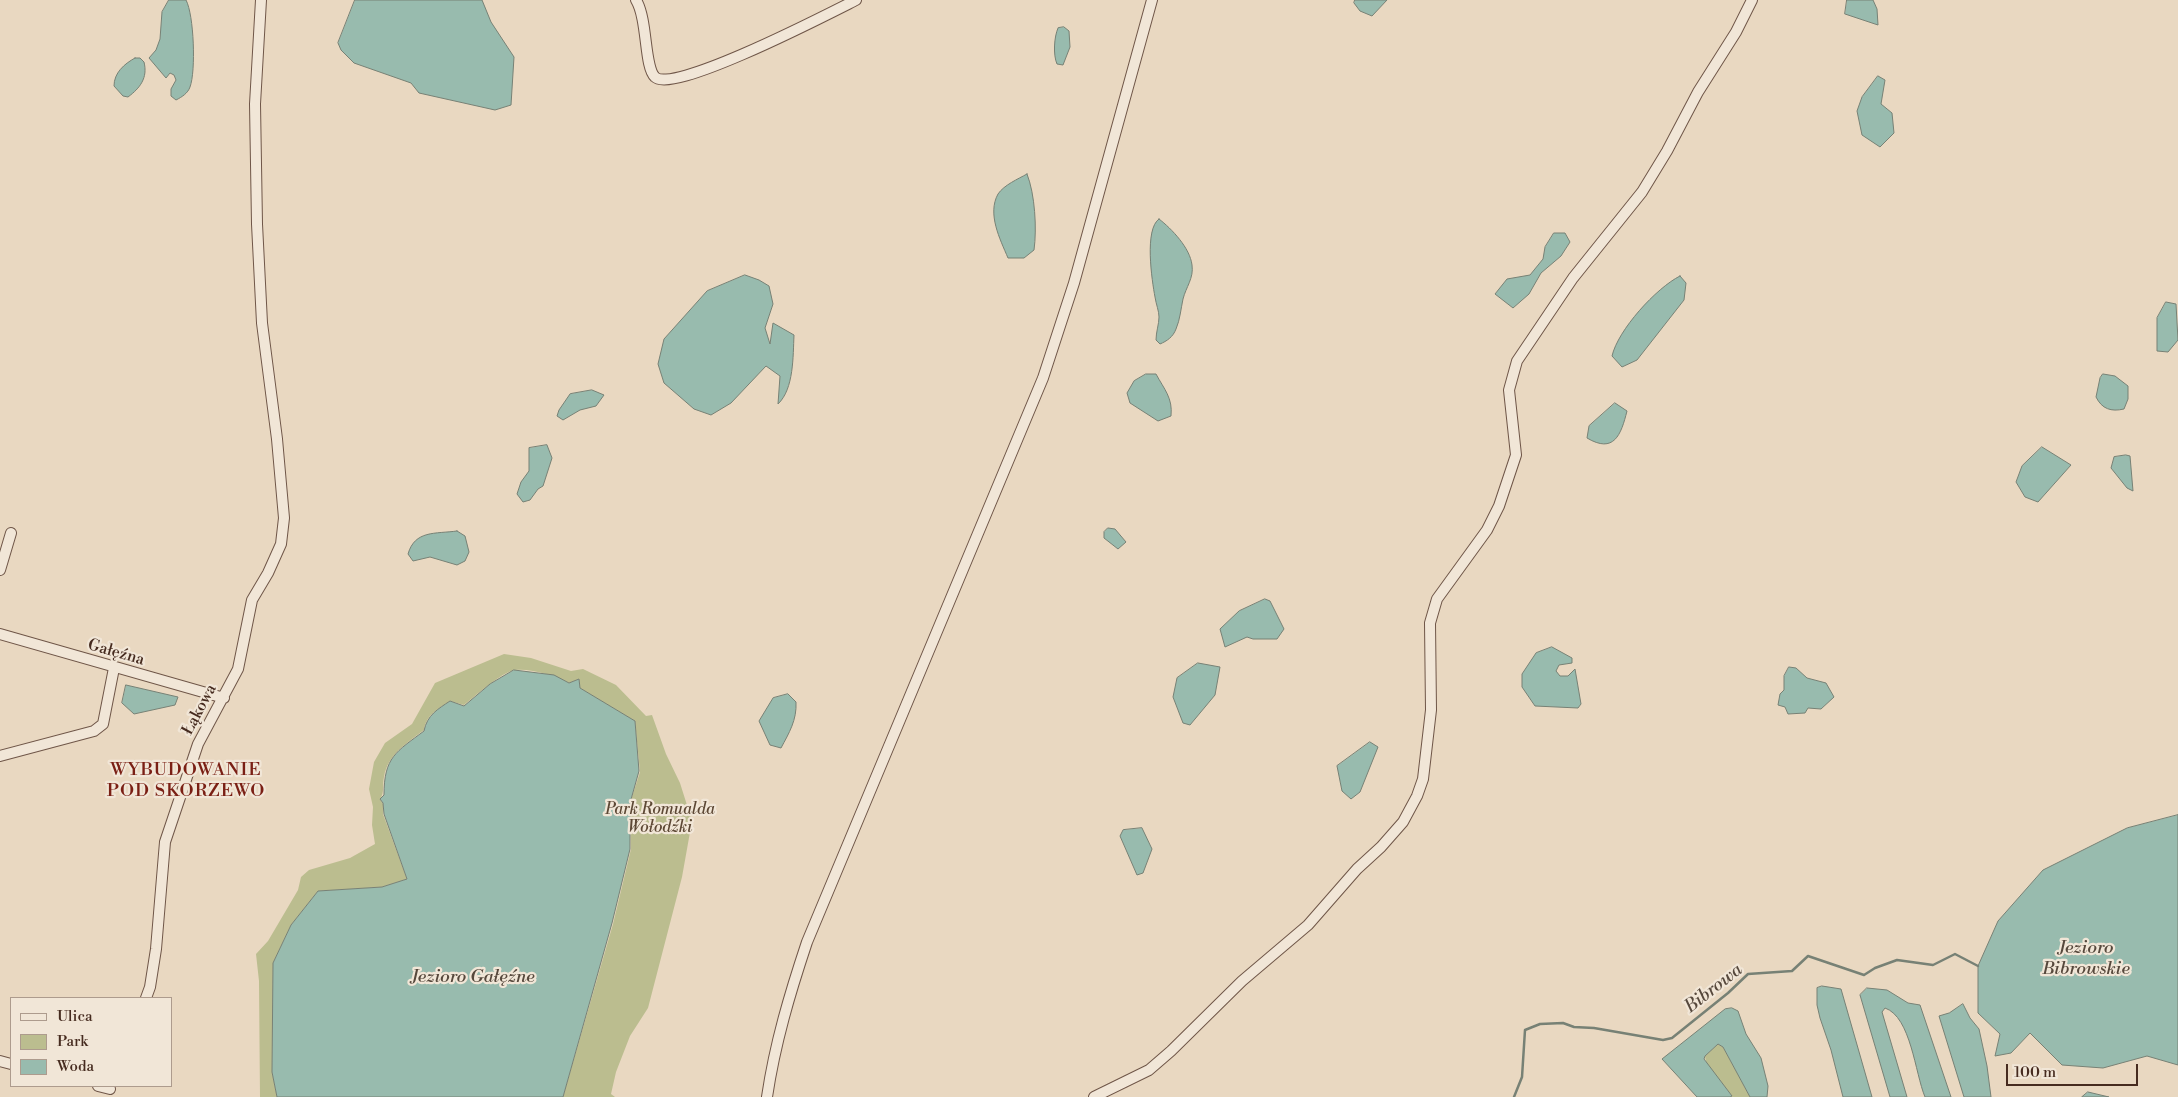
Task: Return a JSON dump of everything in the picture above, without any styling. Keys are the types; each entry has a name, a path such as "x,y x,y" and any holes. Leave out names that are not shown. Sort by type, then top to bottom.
{"street":[{"name":"Łąkowa","path":"146,997 150,987 156,949 164,842 198,744 238,669 252,600 268,573 281,544 284,518 277,439 262,324 257,224 255,104 261,0"},
{"path":"636,0 646,27 650,69 656,78 663,81 692,74 759,48 856,0"},
{"path":"767,1097 771,1069 787,1001 807,942 1043,378 1074,283 1152,0"},
{"path":"1094,1097 1149,1070 1171,1051 1242,981 1308,925 1357,869 1404,822 1423,779 1431,710 1430,622 1438,600 1486,530 1499,506 1516,455 1509,390 1517,361 1572,278 1642,192 1667,151 1698,92 1736,32 1752,0"},
{"path":"0,570 11,533"},
{"name":"Gałęźna","path":"0,634 224,698"},
{"path":"0,756 94,731 103,724 114,668"}],"green space":[{"name":"Park Romualda Wołodźki","path":"504,654 531,658 571,671 583,669 616,685 646,716 652,715 666,754 680,783 692,821 682,877 648,1008 630,1036 616,1072 611,1094 615,1097 563,1097 613,924 631,849 630,803 640,772 635,721 580,688 579,679 569,683 543,673 515,670 503,675 464,705 450,701 441,707 427,720 424,730 404,745 389,762 380,799 383,804 383,814 407,879 382,887 318,891 291,925 273,963 272,1072 277,1097 260,1097 259,981 256,954 268,941 298,890 301,877 309,870 350,858 375,844 372,825 373,807 369,789 374,762 385,743 412,724 435,683"},
{"path":"1718,1044 1723,1047 1750,1097 1730,1097 1732,1096 1706,1063 1705,1056"}],"water":[{"path":"169,0 186,0 189,7 192,30 192,79 188,91 176,100 171,96 171,89 176,80 174,75 170,73 166,78 149,58 156,50 160,39 162,12"},
{"path":"355,0 482,0 491,22 514,57 511,105 495,110 419,93 411,83 354,63 341,50 338,43"},
{"path":"1355,0 1387,0 1372,16 1360,11 1354,3"},
{"path":"1847,0 1873,0 1877,9 1878,25 1845,14"},
{"path":"1064,27 1069,31 1070,47 1063,65 1057,64 1054,46 1058,28"},
{"path":"135,58 140,58 144,62 144,78 132,94 128,97 123,96 114,86 114,81 124,66"},
{"path":"1878,76 1885,80 1881,104 1892,113 1894,133 1880,147 1862,135 1857,111 1862,97"},
{"path":"1027,174 1035,212 1034,250 1024,258 1008,258 994,218 995,202 998,194 1004,188"},
{"path":"1159,219 1175,233 1188,252 1192,265 1191,278 1183,299 1176,329 1170,338 1160,344 1156,340 1159,315 1150,256 1152,233 1154,225"},
{"path":"1554,233 1565,233 1570,242 1561,256 1541,273 1529,294 1513,308 1495,294 1507,279 1530,275 1543,259 1545,247"},
{"path":"745,275 769,286 773,304 765,328 770,344 773,323 794,335 790,381 783,398 778,404 780,376 766,366 731,403 711,415 694,409 664,383 658,364 664,339 707,291"},
{"path":"1680,276 1686,283 1684,300 1637,360 1622,367 1612,356 1622,334 1639,311 1660,290"},
{"path":"2166,302 2176,304 2178,340 2168,352 2157,351 2157,318"},
{"path":"1146,374 1156,374 1165,389 1171,404 1171,416 1158,421 1130,403 1127,393 1134,381"},
{"path":"2103,374 2115,376 2128,386 2128,399 2124,409 2107,409 2098,401 2096,397 2100,378"},
{"path":"592,390 604,395 596,406 580,410 563,420 557,416 570,394"},
{"path":"1615,403 1627,411 1622,428 1615,439 1610,443 1604,444 1587,438 1589,426"},
{"path":"547,445 552,458 543,486 538,489 530,500 523,502 517,494 521,482 529,471 529,448"},
{"path":"2042,447 2071,465 2038,502 2025,497 2016,482 2022,466"},
{"path":"2130,456 2133,491 2127,488 2111,468 2114,457"},
{"path":"1108,528 1115,529 1126,542 1118,549 1104,538 1104,532"},
{"path":"457,531 465,536 469,552 465,561 457,565 430,557 413,561 408,554 411,546 421,537 434,533"},
{"path":"1265,599 1270,601 1284,629 1277,639 1253,639 1247,637 1225,647 1220,629 1239,611"},
{"path":"1552,647 1572,658 1572,663 1559,665 1556,671 1560,676 1568,676 1575,669 1581,704 1578,708 1535,706 1522,687 1522,674 1536,653"},
{"path":"1198,663 1220,667 1215,695 1190,725 1183,723 1173,697 1177,678"},
{"path":"1789,667 1796,668 1807,678 1826,683 1834,697 1821,709 1808,708 1805,713 1788,714 1785,707 1778,705 1780,694 1784,690 1784,676"},
{"name":"Jezioro Gałęźne","path":"514,670 554,675 569,683 579,679 580,688 635,721 639,771 630,803 630,849 612,923 563,1097 277,1097 272,1072 273,963 291,925 318,891 382,887 407,879 384,814 383,803 380,799 384,795 386,772 389,764 399,750 424,731 425,725 437,710 450,701 464,706 490,684"},
{"path":"126,685 178,697 175,705 134,714 122,703"},
{"path":"788,694 796,702 796,709 792,726 781,748 770,745 759,721 773,698"},
{"path":"1370,742 1378,747 1360,792 1351,799 1342,791 1337,766"},
{"name":"Jezioro Bibrowskie","path":"2178,815 2178,1065 2147,1056 2103,1068 2062,1065 2030,1033 2011,1053 1995,1056 2000,1034 1978,1013 1978,966 1998,921 2043,870 2127,828"},
{"path":"1142,828 1152,849 1143,873 1137,875 1120,836 1123,830"},
{"path":"1822,986 1841,989 1872,1097 1843,1097 1817,1005 1817,988"},
{"path":"1867,988 1887,990 1908,1003 1920,1005 1951,1097 1925,1097 1911,1047 1901,1022 1894,1013 1885,1008 1882,1012 1907,1097 1890,1097 1860,995"},
{"path":"1963,1004 1970,1018 1979,1029 1991,1097 1964,1097 1939,1016 1949,1013"},
{"path":"1732,1008 1738,1011 1746,1034 1761,1058 1768,1086 1767,1097 1750,1097 1723,1047 1718,1044 1704,1059 1732,1096 1697,1097 1662,1059 1725,1009"},
{"path":"2088,1092 2109,1097 2082,1097"}],"waterway":[{"name":"Bibrowa","path":"1514,1097 1522,1077 1525,1030 1540,1024 1563,1023 1574,1027 1594,1028 1663,1040 1672,1038 1728,993 1748,974 1792,971 1808,956 1864,975 1875,968 1897,960 1933,965 1955,954 1978,966"}],"district":[{"name":"WYBUDOWANIE POD SKORZEWO","path":"186,781"}]}
